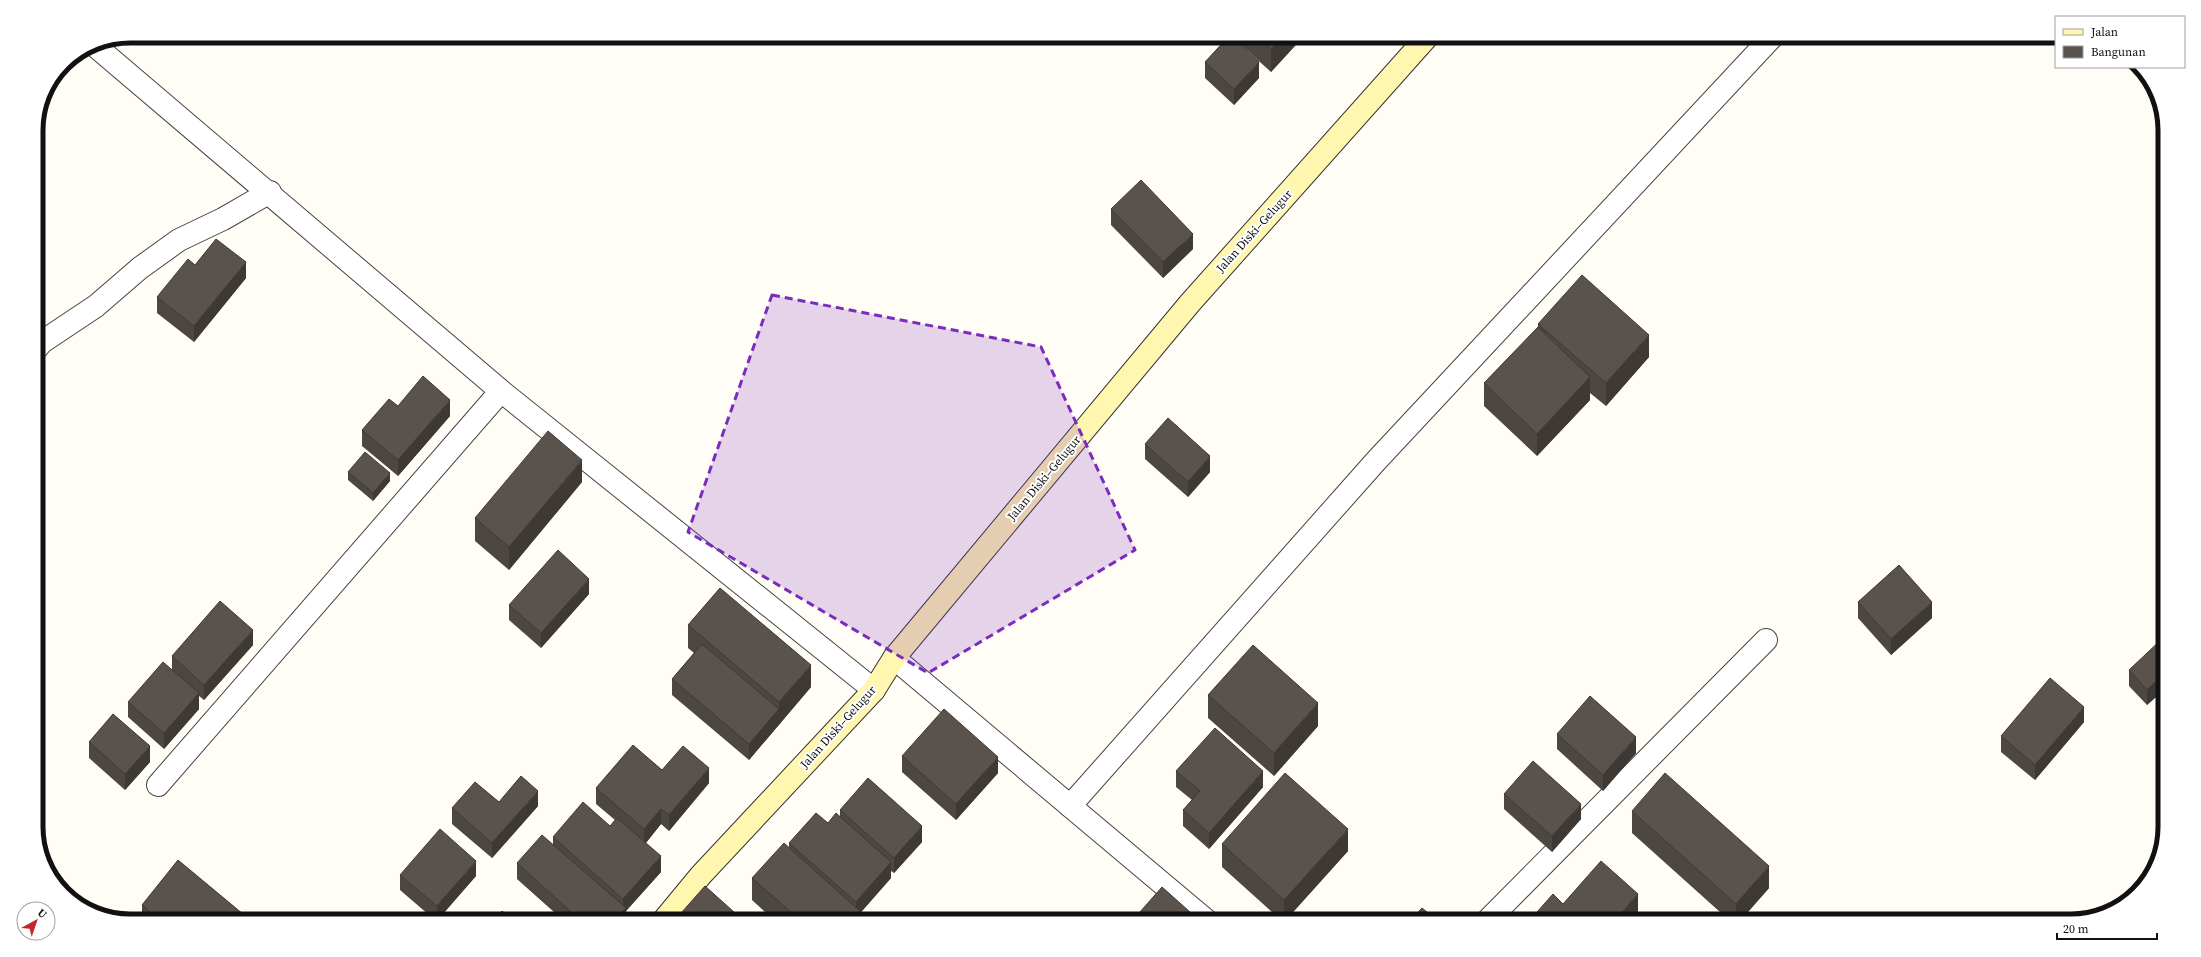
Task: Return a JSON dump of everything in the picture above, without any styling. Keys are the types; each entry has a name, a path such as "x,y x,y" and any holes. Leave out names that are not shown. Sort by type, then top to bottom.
{"main road":[{"name":"Jalan Diski–Gelugur","path":"669,914 701,875 874,690 894,658 1190,302 1422,43"}],"street":[{"path":"1070,806 1376,461 1766,43"},
{"path":"99,49 270,192 501,391 874,690"},
{"path":"43,341 96,306 140,268 179,240 223,219 270,192"},
{"path":"158,785 501,391"},
{"path":"1494,914 1766,640"},
{"path":"894,658 1199,914"}],"highlighted area":[{"path":"772,295 1041,347 1135,550 928,673 688,532"}],"building":[{"path":"1223,43 1239,43 1259,62 1234,89 1205,62"},
{"path":"1264,43 1277,43 1271,49"},
{"path":"1141,180 1193,234 1163,262 1111,209"},
{"path":"216,239 246,262 194,326 157,297 188,259 195,265"},
{"path":"1582,275 1649,335 1606,383 1538,324"},
{"path":"1538,327 1590,377 1537,434 1484,383"},
{"path":"423,376 450,400 398,460 362,430 389,399 398,406"},
{"path":"1168,418 1210,456 1188,482 1145,444"},
{"path":"548,431 582,460 509,547 475,518"},
{"path":"365,452 390,473 373,493 348,472"},
{"path":"558,550 589,579 541,633 509,605"},
{"path":"1899,565 1932,602 1891,639 1858,602"},
{"path":"720,588 811,665 779,702 688,625"},
{"path":"220,601 253,630 204,685 172,656"},
{"path":"2158,643 2158,680 2147,690 2129,670"},
{"path":"702,644 779,709 749,744 672,679"},
{"path":"1253,645 1318,703 1274,753 1208,695"},
{"path":"163,662 199,693 164,733 128,702"},
{"path":"2050,678 2084,707 2035,765 2001,736"},
{"path":"1590,696 1636,737 1603,775 1557,734"},
{"path":"944,709 998,757 956,804 902,756"},
{"path":"113,714 150,746 125,774 89,742"},
{"path":"1215,728 1263,771 1209,833 1183,810 1200,791 1176,771"},
{"path":"633,745 662,770 683,746 709,768 669,815 661,809 644,829 596,788"},
{"path":"1533,761 1581,804 1552,836 1504,794"},
{"path":"1285,773 1348,829 1284,900 1222,844"},
{"path":"1665,773 1769,866 1736,904 1632,811"},
{"path":"521,776 538,791 492,843 452,808 475,782 499,802"},
{"path":"868,778 922,826 894,858 840,810"},
{"path":"583,802 610,826 617,818 661,856 623,899 553,837"},
{"path":"816,813 828,823 836,813 891,862 856,902 789,843"},
{"path":"440,829 476,861 437,906 400,875"},
{"path":"542,835 626,908 620,914 573,914 517,863"},
{"path":"784,843 863,914 793,914 752,878"},
{"path":"178,860 243,914 153,914 142,905"},
{"path":"1601,861 1638,894 1620,914 1535,914 1553,894 1563,904"},
{"path":"705,886 736,914 680,914"},
{"path":"1162,887 1190,912 1188,914 1138,914"},
{"path":"1422,908 1429,914 1416,914"}]}
